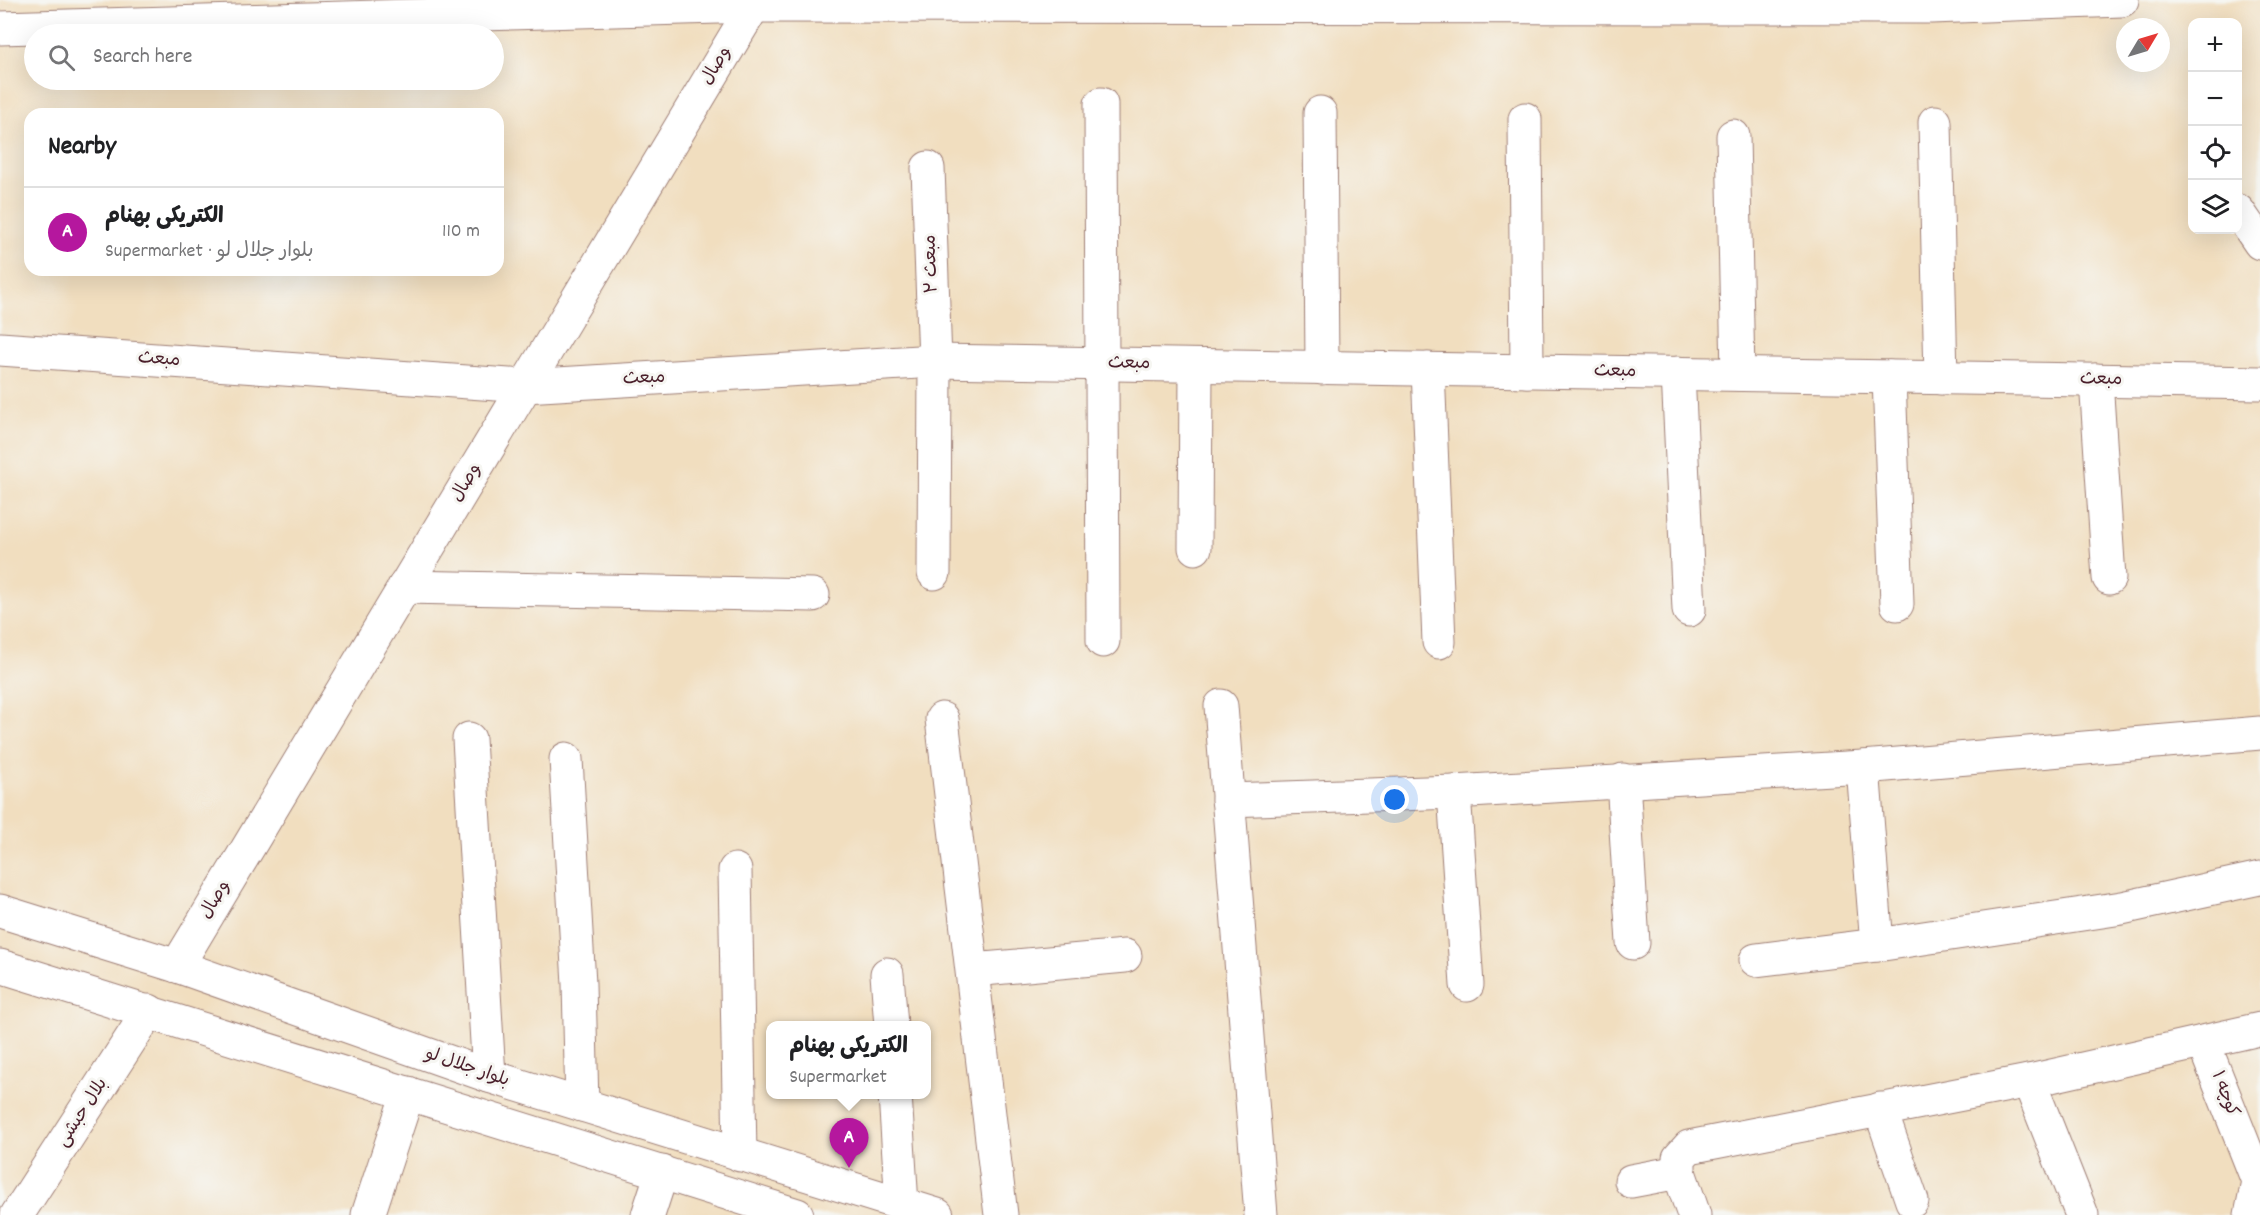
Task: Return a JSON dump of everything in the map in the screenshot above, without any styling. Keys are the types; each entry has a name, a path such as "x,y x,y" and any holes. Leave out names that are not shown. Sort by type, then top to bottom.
{"street":[{"path":"121,24 755,3 1931,7 2122,0"},
{"name":"وصال","path":"177,966 755,3"},
{"path":"0,28 24,27"},
{"path":"1101,104 1104,364 1103,640"},
{"path":"1320,112 1322,368"},
{"path":"1526,119 1527,371"},
{"path":"1935,122 1941,378"},
{"path":"1733,136 1738,374"},
{"name":"مبعث ۲","path":"928,168 935,361 934,573"},
{"path":"2242,217 2260,243"},
{"name":"مبعث","path":"0,349 525,386 935,361 2260,383"},
{"path":"1195,548 1196,366"},
{"path":"1428,369 1439,642"},
{"path":"1678,373 1689,610"},
{"path":"1889,377 1897,604"},
{"path":"2096,380 2109,578"},
{"path":"404,587 813,595"},
{"path":"1221,706 1261,1215"},
{"path":"942,718 1001,1215"},
{"path":"1228,800 1454,792 1863,767 2260,733"},
{"path":"468,739 489,1076"},
{"path":"566,759 579,984 582,1105"},
{"path":"1863,767 1877,945"},
{"path":"1623,780 1633,943"},
{"path":"1454,792 1467,985"},
{"path":"735,870 740,1155"},
{"path":"1756,960 1877,945 2122,908 2260,878"},
{"name":"بلوار جلال لو","path":"0,911 177,966 489,1076 937,1215"},
{"path":"973,970 1125,956"},
{"path":"0,966 797,1215"},
{"path":"887,974 891,1021"},
{"name":"بلال حبشی","path":"17,1215 149,1011"},
{"path":"1694,1215 1679,1172 1679,1158 1689,1147 2029,1081 2260,1029"},
{"name":"کوچه ۱","path":"2203,1042 2258,1181 2252,1215"},
{"path":"2029,1081 2082,1215"},
{"path":"368,1215 408,1092"},
{"path":"895,1099 902,1205"},
{"path":"1880,1109 1912,1201"},
{"path":"648,1215 662,1172"},
{"path":"1631,1181 1679,1172"}],"place":[{"name":"الکتریکی بهنام","path":"849,1168"}]}
